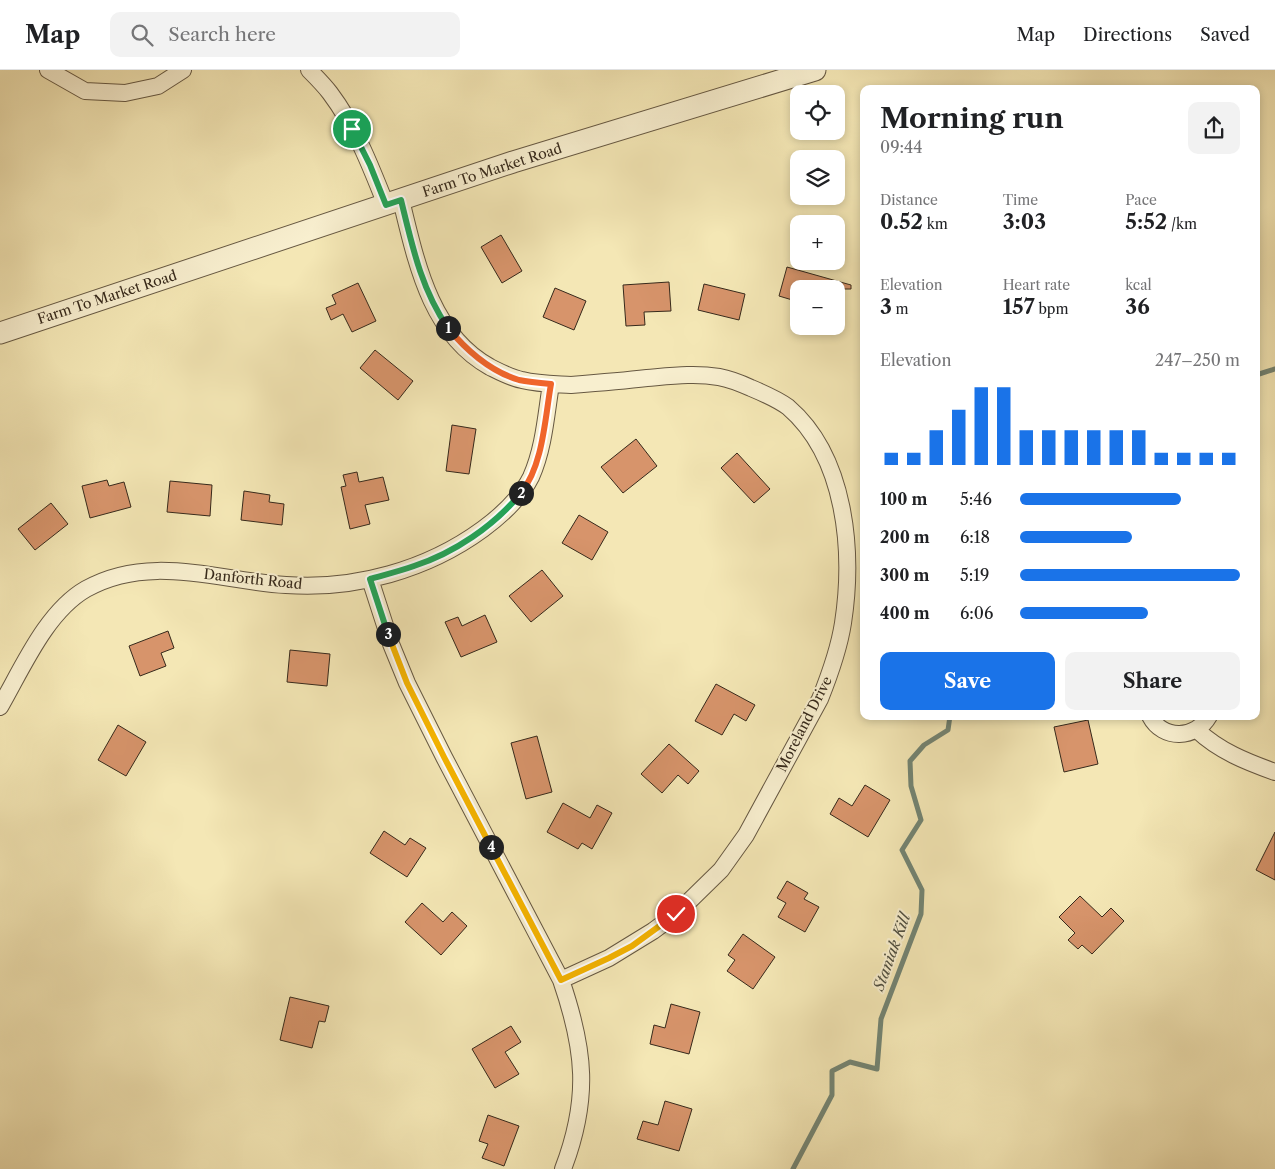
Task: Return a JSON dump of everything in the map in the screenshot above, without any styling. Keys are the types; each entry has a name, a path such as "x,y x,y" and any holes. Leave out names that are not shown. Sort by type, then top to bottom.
{"street":[{"path":"48,70 85,91 125,93 158,86 184,70"},
{"name":"Moreland Drive","path":"309,70 330,92 352,129 370,165 393,202 435,308 464,348 480,361 520,380 551,384 571,385 694,374 719,377 737,382 787,406 806,425 821,447 839,497 845,523 847,547 846,597 843,624 830,676 820,699 746,835 721,870 676,914 653,931 609,958 561,980"},
{"name":"Farm To Market Road","path":"0,333 512,162 815,70"},
{"name":"Danforth Road","path":"0,707 32,651 60,612 86,589 118,576 153,570 174,570 286,585 331,585 370,579 415,566 446,553 498,518 511,505 527,482 538,455 551,384"},
{"path":"370,579 391,644 407,683 561,980 573,1016 581,1058 582,1086 577,1125 563,1169"},
{"path":"1153,720 1158,727 1177,735 1188,734 1197,730 1207,720"},
{"path":"1197,730 1220,748 1252,764 1275,772"}],"building":[{"path":"501,235 522,271 502,283 481,247"},
{"path":"787,267 790,268 790,270 798,270 833,280 790,280 790,299 779,296"},
{"path":"669,282 671,311 644,312 645,325 626,326 623,285"},
{"path":"358,283 376,321 352,332 343,314 331,320 326,308 336,304 332,295"},
{"path":"845,283 851,285 851,289 845,289"},
{"path":"704,284 745,294 739,320 698,310"},
{"path":"555,288 586,301 574,330 543,317"},
{"path":"375,350 413,381 398,400 360,368"},
{"path":"452,425 476,429 469,474 446,471"},
{"path":"636,439 657,466 623,493 601,467"},
{"path":"737,453 770,489 754,503 721,468"},
{"path":"357,472 359,482 383,477 389,500 365,505 370,524 350,529 341,487 346,486 343,475"},
{"path":"107,480 109,486 124,482 131,507 90,518 82,486"},
{"path":"170,481 212,485 210,516 167,512"},
{"path":"244,491 270,495 269,502 284,504 282,525 241,520"},
{"path":"51,503 68,524 35,550 18,529"},
{"path":"579,515 608,532 592,560 562,543"},
{"path":"542,570 563,596 531,622 509,596"},
{"path":"485,615 497,642 461,657 445,622 458,617 462,626"},
{"path":"168,631 174,648 161,653 166,666 140,676 129,646"},
{"path":"290,650 330,654 327,686 287,682"},
{"path":"716,684 755,705 746,721 734,714 722,735 695,721"},
{"path":"1088,720 1098,764 1064,772 1054,727"},
{"path":"118,725 146,742 126,776 98,760"},
{"path":"537,736 552,792 526,799 511,743"},
{"path":"669,744 699,771 688,784 678,775 662,793 641,774"},
{"path":"865,785 890,800 868,837 830,814 839,798 852,806"},
{"path":"563,803 590,818 597,805 612,813 592,849 582,843 578,849 547,832"},
{"path":"384,831 405,845 410,838 426,848 407,877 370,853"},
{"path":"1275,832 1275,880 1256,870"},
{"path":"787,881 808,893 804,899 819,907 805,932 778,917 786,903 777,898"},
{"path":"1080,896 1102,917 1111,908 1124,921 1092,954 1082,945 1078,949 1068,940 1075,933 1059,917"},
{"path":"422,903 443,922 452,912 467,926 441,955 405,922"},
{"path":"743,934 775,957 753,989 727,971 735,960 728,955"},
{"path":"290,997 329,1006 325,1022 319,1021 312,1048 280,1040"},
{"path":"671,1004 700,1012 689,1054 650,1044 654,1025 665,1028"},
{"path":"511,1026 521,1042 505,1052 519,1074 495,1088 472,1049"},
{"path":"665,1101 692,1109 679,1151 637,1139 643,1121 658,1125"},
{"path":"488,1115 519,1126 504,1166 482,1158 488,1144 479,1141"}],"waterway":[{"name":"Staniak Kill","path":"1260,374 1275,369"},
{"name":"Staniak Kill","path":"793,1169 832,1095 832,1071 850,1062 877,1069 881,1019 921,914 922,890 902,850 921,820 911,786 910,761 924,745 948,730 949,720"}],"route":[{"path":"352,129 370,165 386,205 401,200 414,255 435,308 447,327 464,348 480,361 520,380 551,384 538,455 523,490 511,505 498,518 446,553 415,566 370,579 391,644 407,683 561,980 632,946 676,914"}]}
